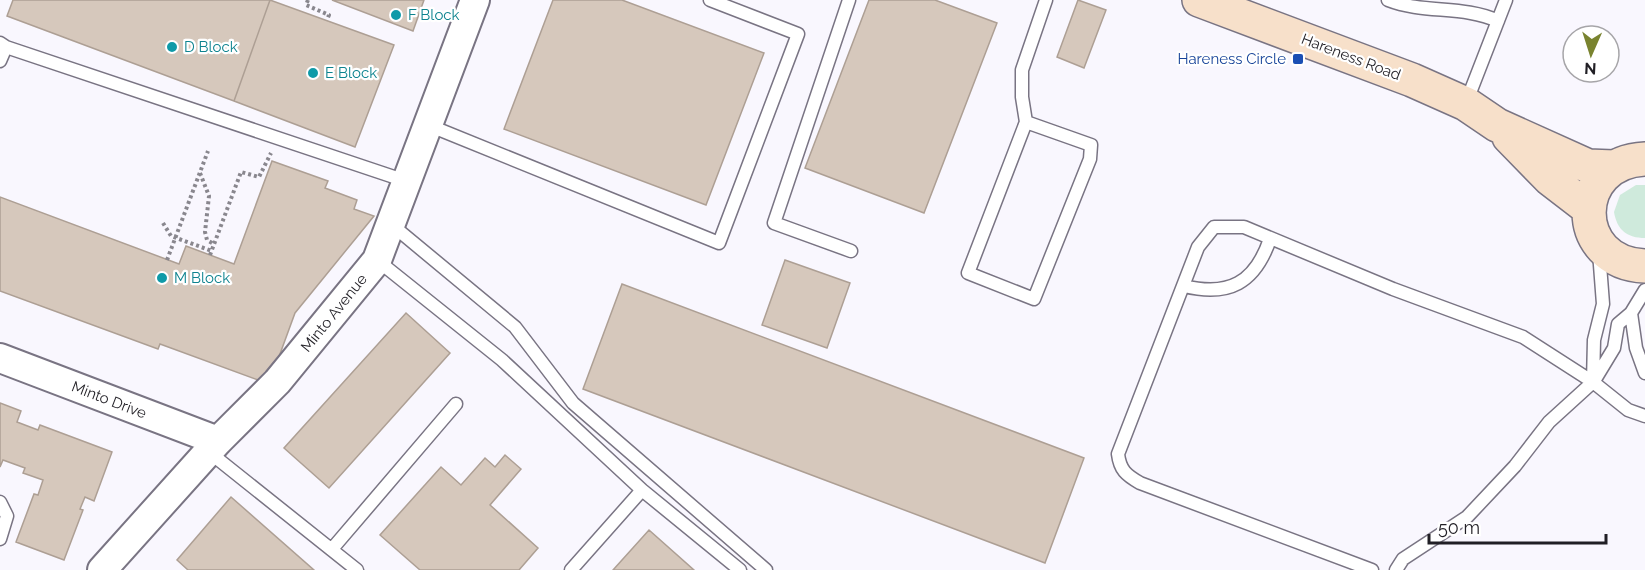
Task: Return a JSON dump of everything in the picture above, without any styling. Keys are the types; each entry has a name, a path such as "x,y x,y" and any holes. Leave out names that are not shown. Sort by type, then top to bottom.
{"main road":[{"name":"Hareness Road","path":"1199,0 1412,80 1466,104 1497,124 1588,166 1614,167"},
{"name":"Hareness Road","path":"1497,124 1550,179 1589,209"},
{"path":"1645,159 1634,159 1614,167 1596,185 1589,209 1590,226 1597,241 1617,260 1645,266"}],"street":[{"name":"Minto Avenue","path":"113,566 213,446 277,381 377,260 475,0"},
{"name":"Minto Drive","path":"0,358 213,446"}],"lane":[{"path":"428,125 718,243 798,34 710,0"},
{"path":"849,0 774,222 851,251"},
{"path":"1026,122 1091,145 1090,159 1034,299 968,273 1026,122 1022,97 1022,70 1046,0"},
{"path":"1388,0 1440,9 1458,9 1483,14 1498,21"},
{"path":"1466,104 1506,0"},
{"path":"0,61 3,45 406,182"},
{"path":"391,224 514,327 573,403 766,570"},
{"path":"1372,570 1181,500 1124,474 1118,454 1158,345 1198,247 1214,226 1244,226 1270,239 1522,337 1593,382 1628,410 1645,416"},
{"path":"1184,286 1206,291 1228,288 1248,278 1262,260 1270,239"},
{"path":"1593,382 1594,340 1603,304 1597,241"},
{"path":"377,260 502,360 642,490 740,570"},
{"path":"1396,570 1403,559 1467,517 1515,466 1548,422 1593,382 1614,348 1618,324 1631,313 1645,290"},
{"path":"1631,313 1636,348 1645,373"},
{"path":"332,549 456,404"},
{"path":"213,446 357,570"},
{"path":"571,570 642,490"},
{"path":"0,502 7,516 0,539"}],"path":[{"path":"308,0 306,5 329,15 327,20"},
{"path":"163,223 171,236 211,253 241,172 259,177 279,138"},
{"path":"167,260 208,151"},
{"path":"200,172 209,196 205,232 207,240 214,244"}],"green space":[{"path":"1636,185 1645,185 1645,238 1628,235 1620,228 1615,218 1614,212 1620,195"}],"building":[{"name":"D Block","path":"13,0 270,0 234,101 7,16"},
{"name":"E Block","path":"270,0 394,45 355,147 234,101"},
{"name":"F Block","path":"332,0 424,0 413,31"},
{"path":"553,0 622,0 764,53 706,205 504,129"},
{"path":"869,0 935,0 997,23 924,213 805,168"},
{"path":"1078,0 1106,10 1084,68 1057,57"},
{"name":"M Block","path":"272,161 328,181 325,188 357,200 354,209 374,216 295,313 269,384 160,344 158,349 0,291 0,197 179,264 186,246 234,264"},
{"path":"785,260 850,283 827,348 762,325"},
{"path":"622,284 1084,458 1045,563 583,389"},
{"path":"406,313 450,353 329,488 284,448"},
{"path":"0,403 21,411 17,422 38,430 40,425 112,452 94,501 85,497 80,509 83,510 64,560 16,542 34,494 38,495 43,480 23,473 25,468 3,460 0,467"},
{"path":"505,455 521,469 490,505 538,548 519,570 420,570 380,535 441,467 461,485 485,458 495,467"},
{"path":"231,497 314,570 188,570 177,560"},
{"path":"649,530 694,570 613,570"}],"place":[{"name":"F Block","path":"396,15"},
{"name":"D Block","path":"172,47"},
{"name":"Hareness Circle","path":"1298,59"},
{"name":"E Block","path":"313,73"},
{"name":"M Block","path":"162,278"}]}
